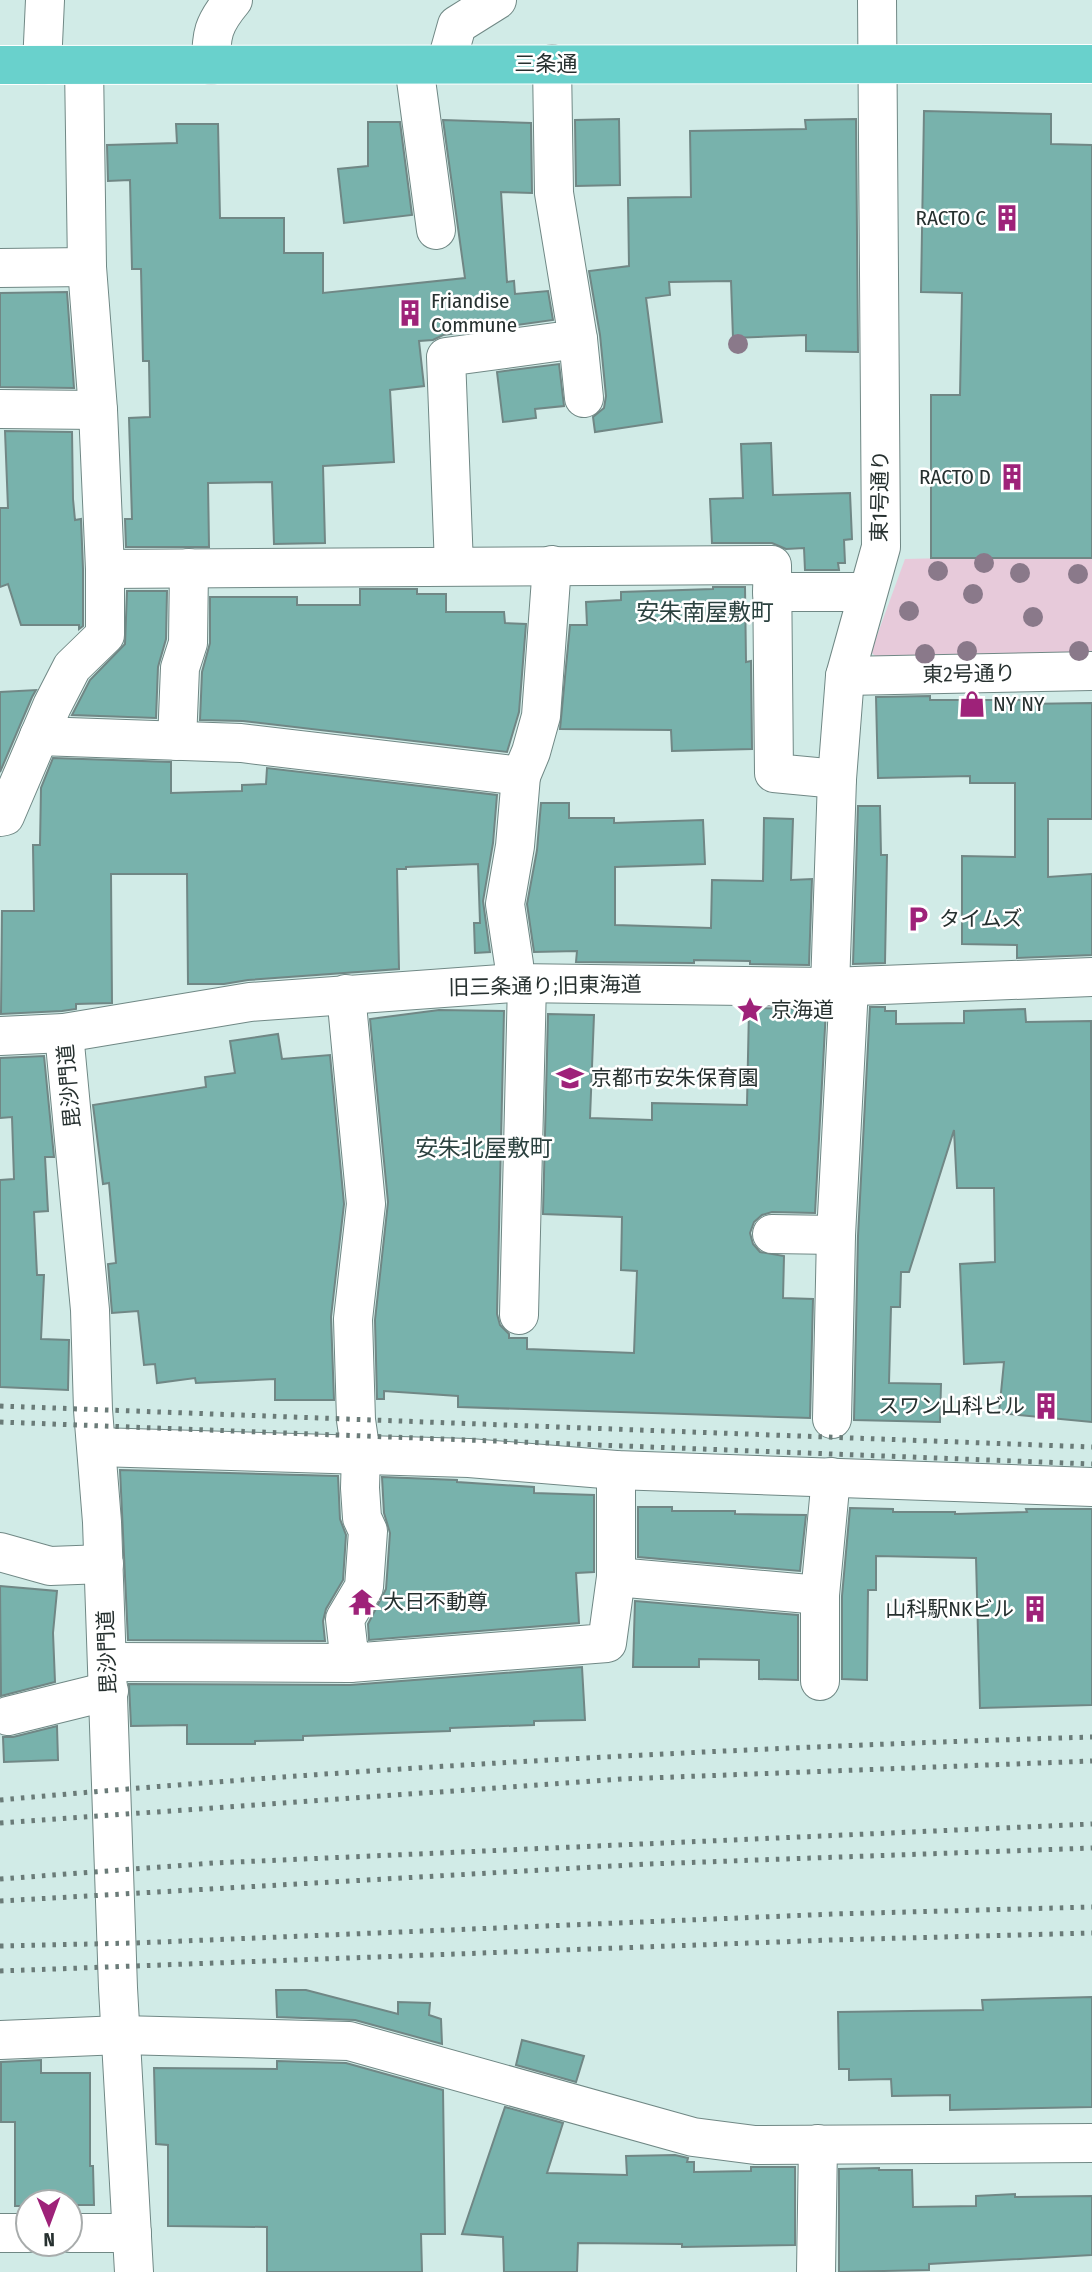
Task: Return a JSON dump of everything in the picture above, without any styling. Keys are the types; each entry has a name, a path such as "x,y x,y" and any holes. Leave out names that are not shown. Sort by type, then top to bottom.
{"main road":[{"name":"三条通","path":"0,65 1092,64"}],"street":[{"path":"42,65 45,0"},
{"path":"211,65 211,48 217,19 233,0"},
{"path":"436,230 430,65 457,25 497,0"},
{"name":"東1号通り","path":"832,1419 840,987 837,779 845,676 881,547 877,0"},
{"path":"552,64 554,193 578,339 584,398"},
{"path":"2,826 39,736 72,667 105,635 98,410 87,267 84,65"},
{"path":"0,268 87,267"},
{"path":"454,566 446,357 578,339"},
{"path":"0,410 98,410"},
{"path":"519,1315 520,983 514,964 505,904 515,846 521,776 541,716 552,565"},
{"path":"104,569 772,565 774,773 837,779"},
{"path":"177,741 180,668 188,643 190,568"},
{"path":"772,592 867,592"},
{"name":"東2号通り","path":"845,676 1092,671"},
{"path":"39,736 241,743 521,776"},
{"name":"旧三条通り;旧東海道","path":"0,1037 64,1033 250,1002 520,983 840,987 1092,977"},
{"path":"346,994 366,1194 353,1319 362,1518 368,1531 364,1587 345,1619 350,1663"},
{"name":"毘沙門道","path":"64,1033 90,1310 93,1410 104,1564 121,2035 134,2272"},
{"path":"772,1234 836,1235"},
{"path":"97,1447 469,1458 616,1470 1092,1487"},
{"path":"8,1716 108,1676 350,1663 607,1643 616,1577 616,1470"},
{"path":"820,1681 820,1595 831,1477"},
{"path":"0,1552 50,1566 104,1564"},
{"path":"616,1577 820,1595"},
{"path":"0,2040 121,2035 349,2041 693,2137 755,2145 1092,2143"},
{"path":"816,2272 818,2144"},
{"path":"84,2233 132,2233"}],"shaded area":[{"path":"1092,558 1092,658 883,664 871,652 905,559"}],"building":[{"path":"924,111 1051,114 1051,144 1092,145 1092,558 931,558 931,395 960,395 962,293 921,292"},
{"path":"619,119 620,185 576,186 575,120"},
{"path":"856,119 858,352 806,351 806,335 733,338 731,281 669,282 670,295 646,298 662,422 595,432 593,417 604,408 606,396 600,335 589,271 629,266 628,198 691,197 690,131 806,129 805,120"},
{"path":"443,120 531,123 532,193 501,192 507,282 514,281 515,294 548,291 553,320 443,335 433,340 419,341 424,386 390,390 394,462 323,466 325,543 274,544 272,482 208,483 209,547 126,547 125,519 132,519 129,418 150,417 149,361 143,361 141,269 132,269 130,180 108,181 107,145 177,143 176,124 218,124 220,218 284,218 284,253 323,253 323,293 465,278"},
{"path":"368,122 400,122 412,215 344,223 338,169 368,166"},
{"path":"67,292 74,388 0,387 0,293"},
{"path":"559,364 564,406 535,409 536,418 503,422 497,372"},
{"path":"5,431 72,432 73,499 75,520 81,519 83,569 83,626 79,629 79,625 21,625 8,584 0,587 0,508 8,508"},
{"path":"771,443 773,495 850,493 852,539 844,540 845,563 838,563 839,570 805,570 804,548 786,549 772,543 712,543 710,499 743,498 741,444"},
{"path":"745,587 746,662 751,661 752,749 672,751 671,730 560,729 570,625 587,625 586,602 621,600 621,592"},
{"path":"360,589 417,589 417,594 446,594 446,612 504,612 505,623 526,624 519,712 507,752 243,721 200,720 202,672 210,643 210,597 297,597 297,605 360,605"},
{"path":"127,591 167,591 166,639 158,667 156,718 72,715 90,680 125,644"},
{"path":"36,690 32,697 0,772 0,692"},
{"path":"930,696 930,700 1022,700 1022,704 1092,703 1092,819 1048,819 1048,877 1092,874 1092,955 1017,958 1017,945 962,944 962,856 1015,857 1015,783 970,783 970,776 878,778 876,697"},
{"path":"53,758 171,762 171,793 242,791 242,785 266,784 267,768 497,795 493,843 483,901 490,952 475,953 474,923 480,923 478,864 406,867 397,869 399,969 224,984 188,984 187,874 111,874 112,1003 76,1004 76,1009 62,1011 1,1014 2,911 34,911 33,845 40,845 41,788"},
{"path":"541,803 569,803 569,818 614,818 614,823 703,820 705,864 615,867 615,925 711,928 712,880 763,881 764,818 793,819 791,880 812,879 809,965 694,960 694,963 576,962 577,951 534,952 527,904 537,850"},
{"path":"858,806 880,806 881,855 887,855 885,963 853,964"},
{"path":"870,1007 885,1007 885,1011 896,1011 896,1024 964,1023 964,1011 1025,1009 1026,1022 1091,1021 1092,1422 999,1413 1004,1362 964,1364 960,1264 995,1262 994,1188 957,1188 954,1130 909,1272 901,1272 900,1307 891,1307 889,1383 941,1384 940,1422 854,1420 858,1236"},
{"path":"749,1008 826,1009 815,1213 772,1212 762,1215 754,1222 750,1233 753,1244 760,1252 784,1256 783,1298 813,1299 810,1418 458,1407 458,1396 384,1391 384,1399 377,1399 375,1320 388,1202 370,1019 439,1010 504,1011 497,1314 500,1325 509,1334 509,1338 527,1338 527,1349 634,1353 637,1271 621,1270 622,1217 543,1214 548,1014 594,1015 590,1118 652,1120 652,1103 747,1105"},
{"path":"278,1034 282,1059 330,1055 344,1204 331,1317 334,1400 275,1400 275,1379 196,1383 195,1378 157,1383 155,1364 144,1365 138,1311 112,1313 108,1264 116,1263 109,1183 103,1184 93,1105 206,1087 205,1077 235,1073 230,1041"},
{"path":"44,1056 54,1157 45,1157 48,1211 34,1212 37,1275 44,1275 41,1339 69,1340 68,1390 0,1387 0,1180 14,1179 12,1117 0,1118 0,1058"},
{"path":"120,1470 338,1476 340,1519 346,1535 343,1580 326,1609 323,1621 325,1641 128,1640"},
{"path":"382,1477 457,1480 534,1487 534,1493 594,1495 594,1572 576,1573 579,1623 369,1640 368,1624 386,1589 390,1533 384,1513"},
{"path":"638,1507 672,1507 672,1511 735,1511 735,1514 806,1515 800,1571 638,1557"},
{"name":"山科駅NKビル","path":"850,1508 955,1514 1027,1512 1026,1509 1092,1509 1092,1705 980,1708 976,1558 876,1556 876,1590 868,1590 867,1680 842,1679 842,1596"},
{"path":"0,1586 57,1591 53,1633 55,1682 1,1696"},
{"path":"635,1601 798,1615 798,1680 759,1679 759,1660 699,1659 699,1667 633,1667"},
{"path":"582,1667 585,1720 534,1721 534,1725 450,1728 450,1731 303,1736 303,1740 255,1741 255,1744 187,1744 187,1725 131,1726 129,1684 350,1685"},
{"path":"57,1726 58,1760 4,1762 3,1737"},
{"path":"276,1990 306,1990 398,2014 398,2002 430,2003 429,2015 441,2019 442,2044 355,2020 277,2017"},
{"path":"1092,1997 1092,2107 950,2110 950,2095 892,2096 891,2079 849,2080 849,2069 839,2069 838,2012 983,2010 982,2000"},
{"path":"522,2040 584,2056 576,2082 516,2065"},
{"path":"41,2060 41,2073 90,2073 90,2166 93,2166 94,2205 84,2205 84,2188 15,2188 15,2122 1,2122 1,2062"},
{"path":"277,2061 346,2063 443,2090 445,2234 421,2234 422,2272 267,2272 267,2227 168,2226 168,2145 156,2144 154,2068 277,2069"},
{"path":"505,2107 563,2123 547,2173 627,2175 626,2156 675,2155 688,2158 687,2162 694,2162 694,2172 751,2171 751,2167 795,2167 795,2245 682,2247 682,2244 578,2243 577,2272 504,2272 503,2237 462,2234"},
{"path":"839,2169 912,2170 913,2207 976,2206 976,2196 1092,2196 1092,2255 929,2264 929,2270 839,2272"}],"railway":[{"path":"0,1406 1092,1447"},
{"path":"0,1422 1092,1464"},
{"path":"0,1800 546,1760 1092,1737"},
{"path":"0,1823 622,1779 1092,1761"},
{"path":"0,1879 214,1863 1092,1824"},
{"path":"0,1901 647,1864 1092,1848"},
{"path":"0,1946 135,1943 834,1914 1092,1907"},
{"path":"0,1971 1092,1933"}],"place":[{"name":"RACTO C","path":"1007,218"},
{"name":"Friandise Commune","path":"410,313"},
{"name":"RACTO D","path":"1012,477"},
{"name":"NY NY","path":"972,704"},
{"name":"タイムズ","path":"918,919"},
{"name":"京海道","path":"750,1010"},
{"name":"京都市安朱保育園","path":"570,1078"},
{"name":"スワン山科ビル","path":"1046,1406"},
{"name":"大日不動尊","path":"362,1602"},
{"name":"山科駅NKビル","path":"1035,1609"}],"district":[{"name":"安朱南屋敷町","path":"705,612"},
{"name":"安朱北屋敷町","path":"484,1148"}]}
